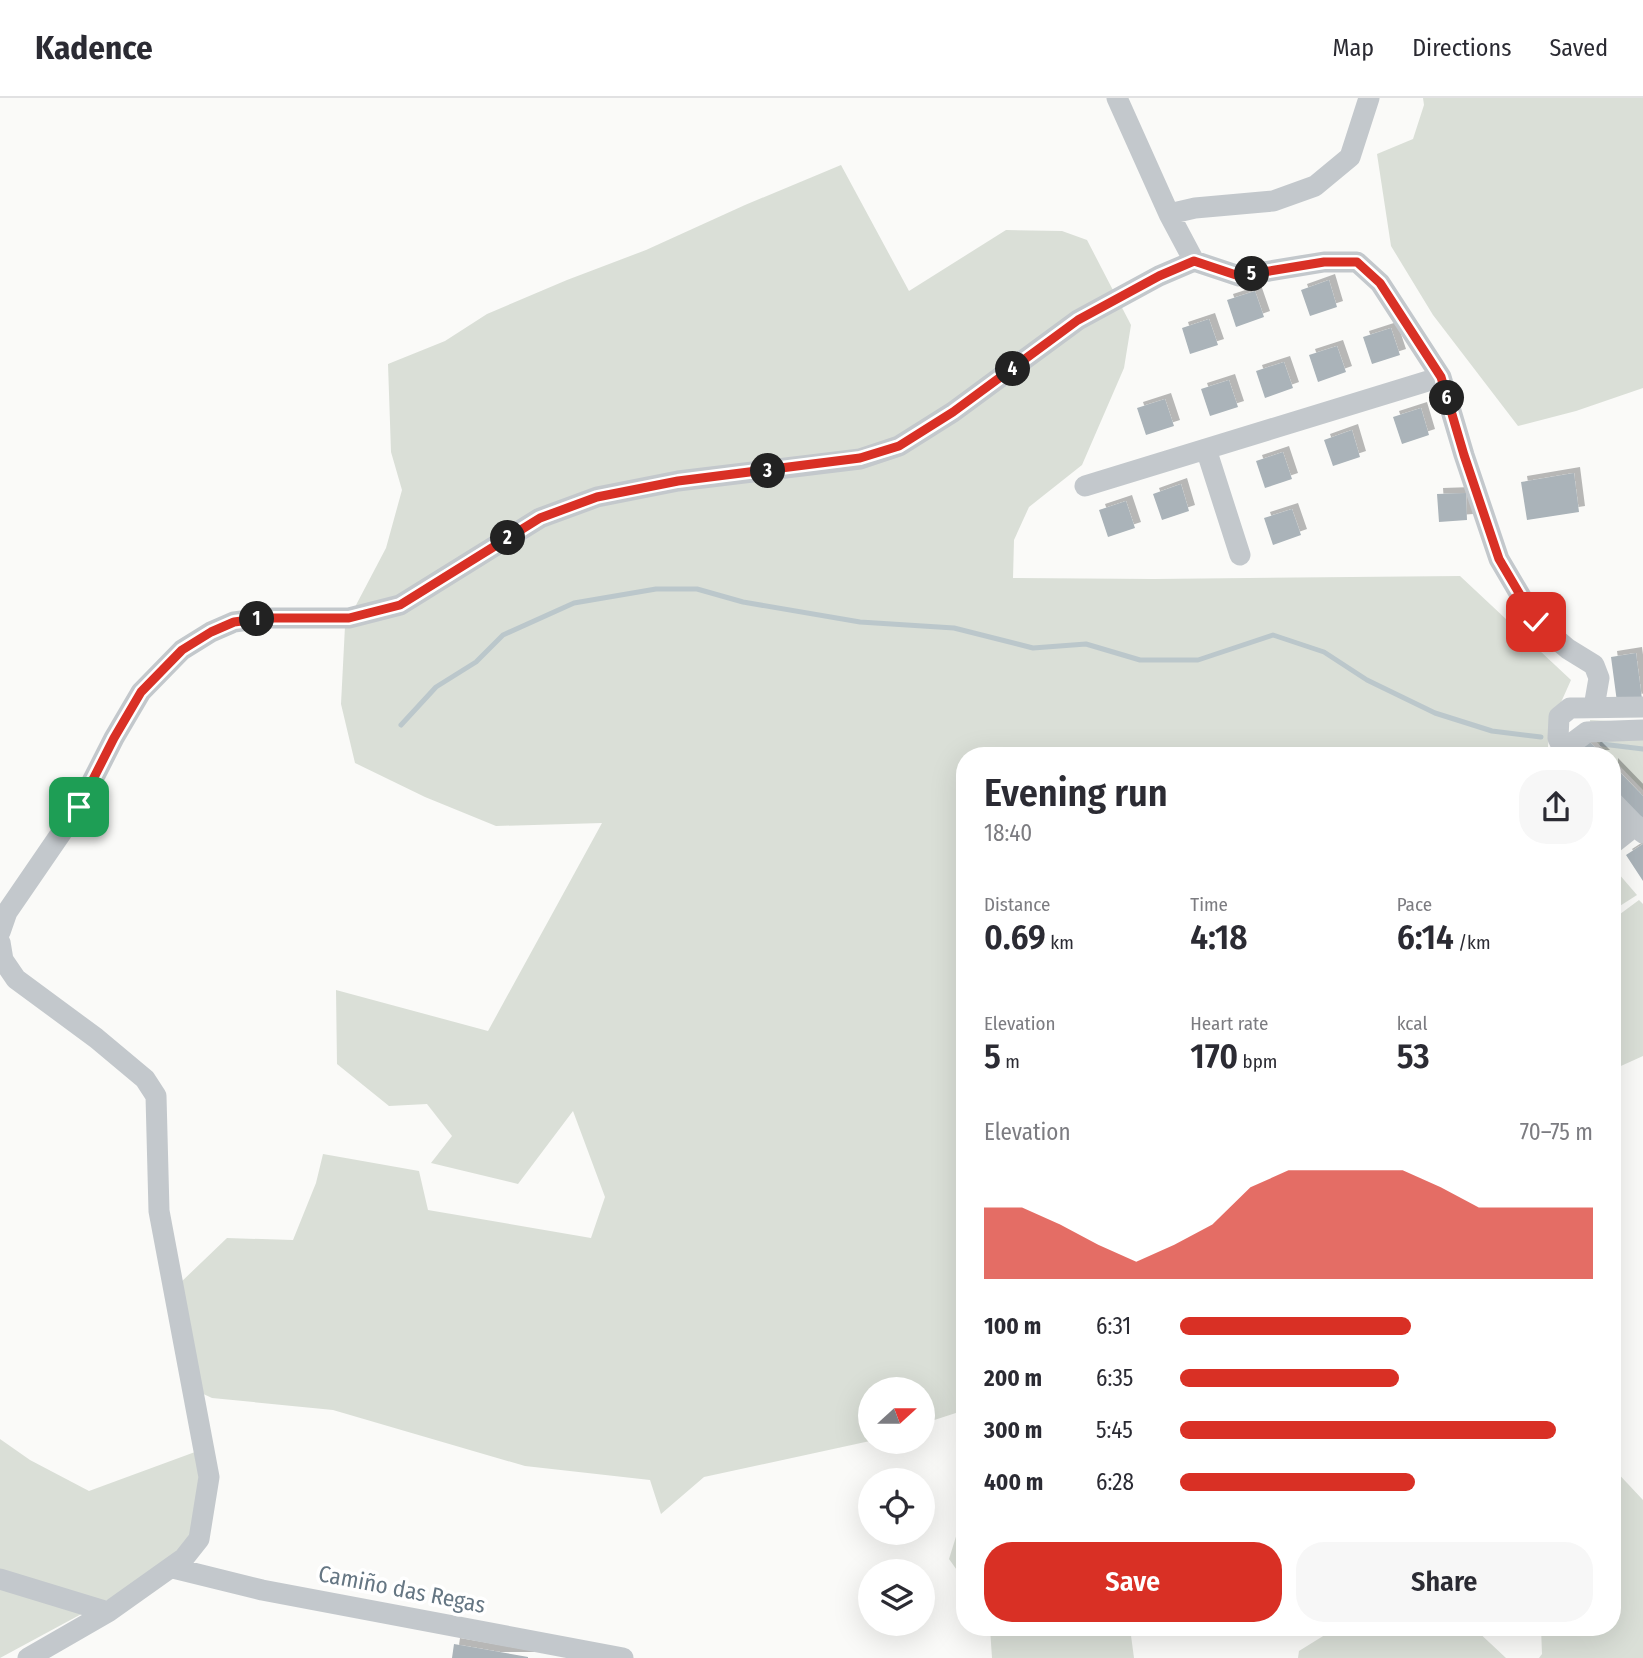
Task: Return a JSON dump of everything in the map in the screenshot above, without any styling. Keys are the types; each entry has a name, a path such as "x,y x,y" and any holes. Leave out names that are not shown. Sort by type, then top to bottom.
{"street":[{"path":"1116,98 1169,215 1194,261"},
{"path":"1169,215 1195,208 1273,201 1314,186 1350,157 1369,98"},
{"path":"0,932 7,912 79,807 141,692 182,650 211,632 234,622 265,618 349,618 400,605 540,518 597,497 678,481 860,458 899,446 953,412 1078,320 1159,276 1194,261 1239,276 1324,262 1357,262 1380,283 1441,377 1499,559 1536,622 1568,649 1594,665 1599,678 1594,708"},
{"path":"1085,486 1441,377"},
{"path":"1206,449 1240,555"},
{"path":"1562,747 1557,732 1559,717 1570,708 1643,707"},
{"path":"1571,747 1587,732 1643,730"},
{"path":"1621,811 1639,829 1621,839"},
{"path":"0,942 3,960 16,979 116,1054 145,1079 156,1097 159,1211 209,1477 199,1539 173,1567 108,1612 28,1658"},
{"name":"Camiño das Regas","path":"173,1567 262,1590 623,1658"},
{"path":"0,1579 108,1612"}],"shaded area":[{"path":"1423,98 1643,98 1643,388 1576,411 1518,426 1433,315 1391,246 1377,154 1413,139 1424,105"},
{"path":"841,165 909,291 1006,230 1062,231 1087,240 1131,325 1124,368 1082,465 1029,507 1014,540 1013,578 1460,576 1571,680 1550,727 1548,747 956,747 956,1413 935,1420 935,1377 858,1377 858,1444 704,1477 661,1514 650,1480 525,1466 333,1410 212,1398 184,1385 178,1285 227,1238 293,1240 316,1183 323,1154 419,1171 428,1210 591,1238 605,1197 573,1111 518,1184 431,1163 452,1136 427,1104 389,1106 337,1064 336,990 488,1031 602,823 496,826 425,797 355,763 341,704 345,626 386,548 402,490 391,452 388,364 445,341 487,314 646,250"},
{"path":"1590,720 1643,720 1643,790 1621,767 1621,747 1602,747 1591,736"},
{"path":"1621,876 1637,895 1621,905"},
{"path":"1639,900 1643,904 1643,1056 1621,1066 1621,913"},
{"path":"0,1439 30,1460 89,1491 195,1452 203,1476 198,1535 137,1584 0,1658"},
{"path":"1621,1477 1643,1500 1643,1658 1539,1658 1542,1654 1541,1636 1621,1636"},
{"path":"956,1537 956,1569 949,1559"},
{"path":"991,1636 1131,1636 1134,1658 992,1658"},
{"path":"1323,1636 1483,1636 1506,1658 1298,1658 1299,1651"}],"building":[{"path":"1329,280 1337,307 1310,316 1301,290"},
{"path":"1255,291 1264,317 1236,327 1227,300"},
{"path":"1209,319 1218,345 1190,354 1182,328"},
{"path":"1391,328 1400,355 1372,364 1363,337"},
{"path":"1337,346 1346,372 1318,382 1309,355"},
{"path":"1284,362 1293,388 1265,398 1256,371"},
{"path":"1229,380 1238,407 1210,416 1201,389"},
{"path":"1165,399 1174,426 1146,435 1137,408"},
{"path":"1421,408 1429,435 1402,444 1393,417"},
{"path":"1352,430 1360,457 1333,466 1324,440"},
{"path":"1283,452 1292,479 1265,488 1256,461"},
{"path":"1574,473 1579,512 1527,520 1521,482"},
{"path":"1181,484 1189,511 1162,520 1153,494"},
{"path":"1466,493 1467,520 1439,522 1437,494"},
{"path":"1126,501 1135,528 1108,537 1099,510"},
{"path":"1292,509 1301,535 1273,545 1264,518"},
{"path":"1636,653 1642,699 1617,702 1611,657"},
{"path":"1588,740 1595,747 1581,747"},
{"path":"1621,773 1643,796 1643,823 1621,800"},
{"path":"1643,844 1643,881 1626,855"},
{"path":"454,1644 528,1657 528,1658 452,1658"}],"waterway":[{"path":"401,725 436,687 476,662 503,635 574,603 656,589 697,589 743,602 860,622 954,628 1033,648 1086,644 1140,660 1198,660 1273,635 1324,652 1367,680 1435,713 1492,731 1541,737"},
{"path":"1602,744 1643,749"}],"route":[{"path":"79,807 141,692 182,650 211,632 234,622 265,618 349,618 400,605 540,518 597,497 678,481 860,458 899,446 953,412 1078,320 1159,276 1194,261 1239,276 1324,262 1357,262 1380,283 1441,377 1499,559 1536,622"}]}
